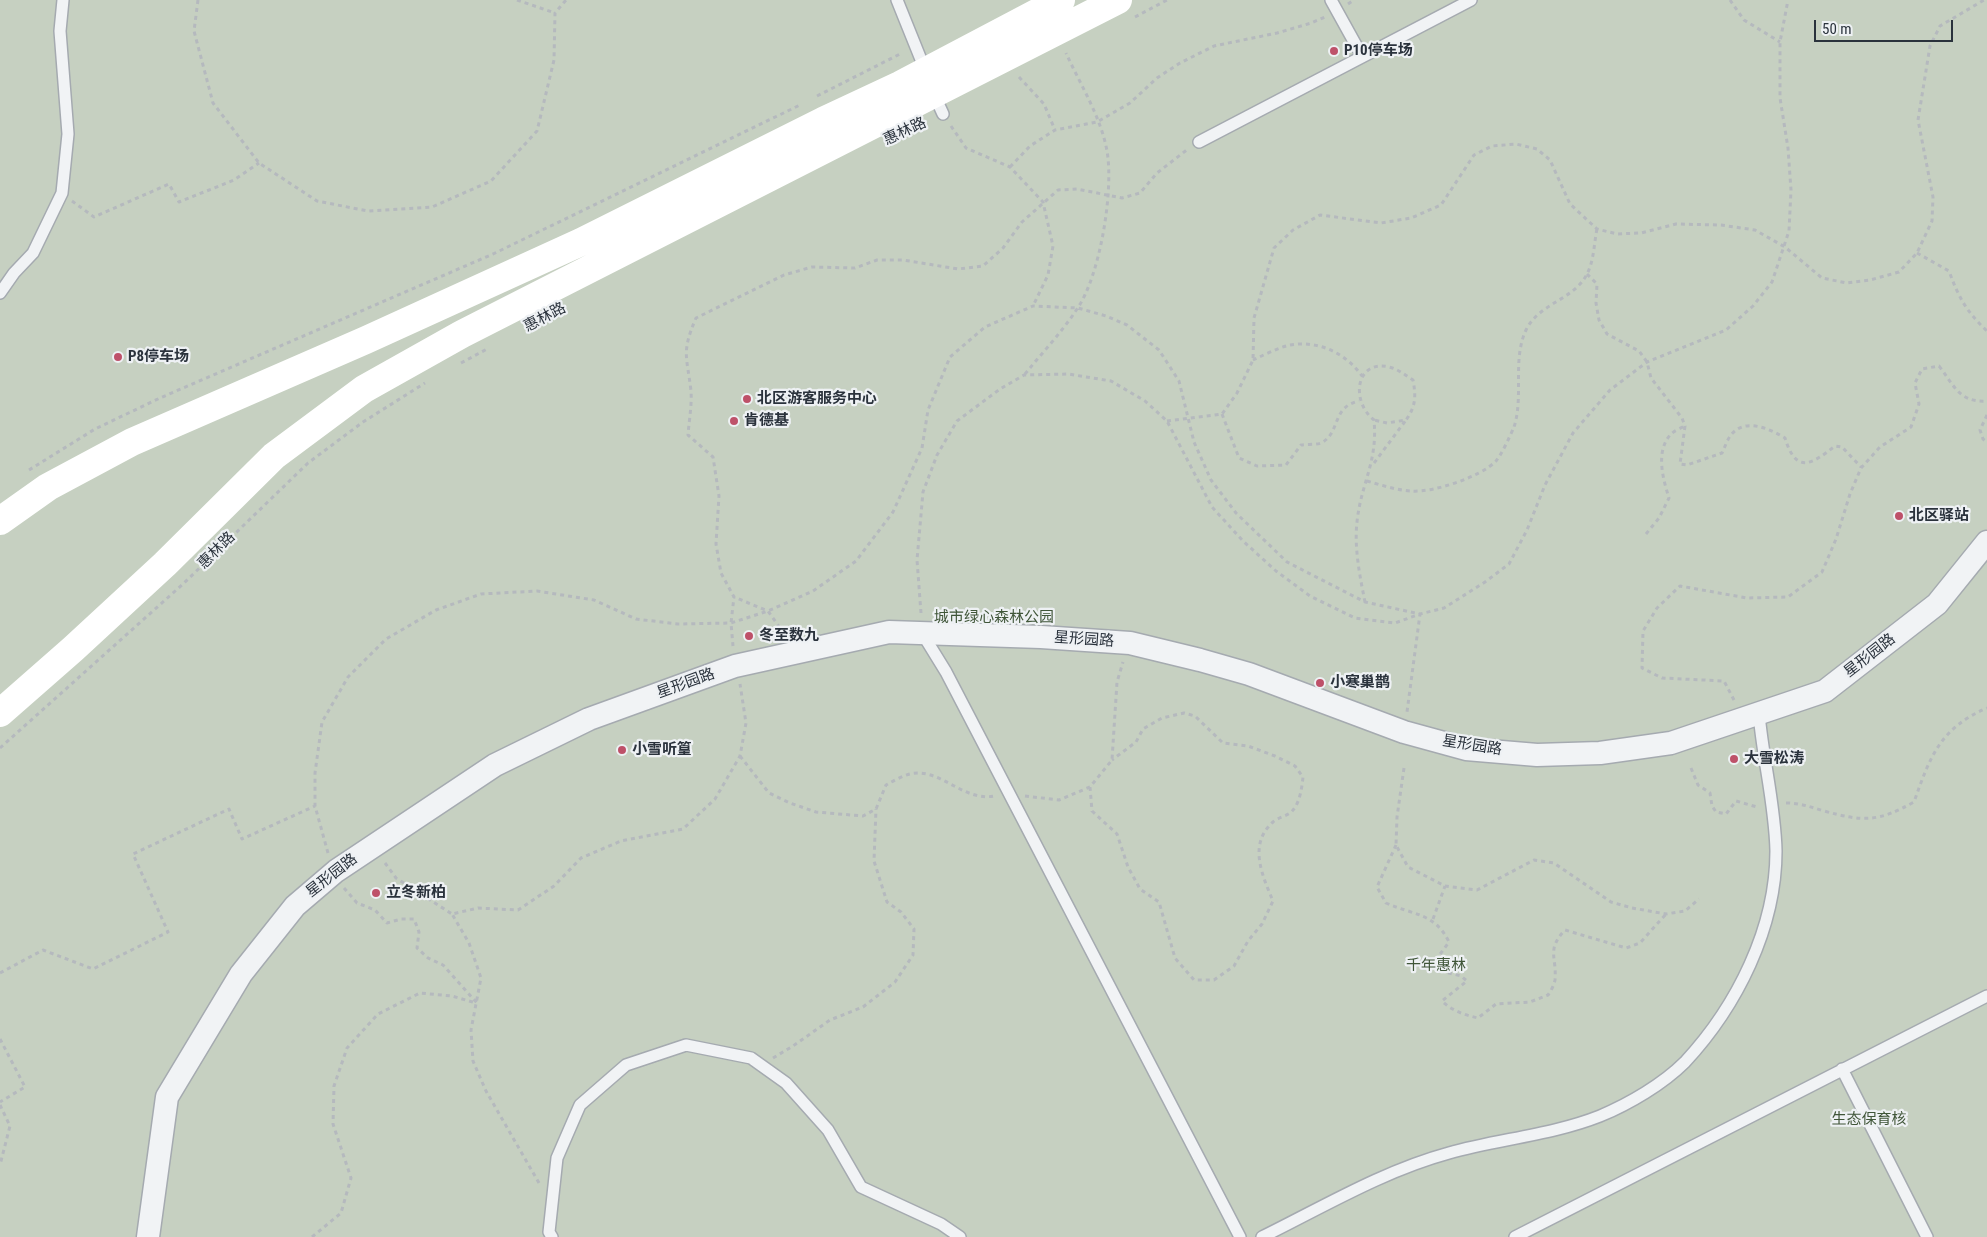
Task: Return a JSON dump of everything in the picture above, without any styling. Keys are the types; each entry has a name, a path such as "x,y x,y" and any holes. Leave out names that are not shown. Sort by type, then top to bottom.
{"main road":[{"name":"惠林路","path":"0,713 165,564 274,456 364,389 462,334 934,93 1061,0"},
{"name":"惠林路","path":"0,521 48,487 132,442 366,340 582,242 934,93 1126,9"}],"street":[{"name":"星形园路","path":"148,1237 167,1097 241,974 295,906 336,871 495,765 589,719 736,666 889,632 1041,637 1130,643 1200,660 1249,674 1404,732 1466,748 1537,755 1600,753 1671,743 1825,691 1937,604 1987,542"}],"lane":[{"path":"0,293 14,273 33,253 62,193 68,134 60,31 62,0"},
{"path":"897,0 934,93"},
{"path":"1331,0 1362,56"},
{"path":"1199,142 1471,0"},
{"path":"922,633 946,672 1240,1237"},
{"path":"1262,1237 1382,1176 1449,1153 1564,1128 1600,1116 1637,1099 1684,1063 1723,1015 1756,953 1771,905 1776,852 1773,803 1762,746 1750,717"},
{"path":"1515,1237 1987,996"},
{"path":"552,1237 549,1232 557,1158 580,1105 626,1065 686,1045 751,1058 786,1084 828,1130 861,1187 941,1224 960,1237"},
{"path":"1842,1069 1927,1237"}],"path":[{"path":"198,0 194,31 213,103 259,163 317,201 368,211 432,207 491,181 537,130 554,60 555,13 566,0"},
{"path":"517,0 555,13"},
{"path":"1126,9 1167,0"},
{"path":"1010,167 1030,146 1055,130 1097,122 1130,103 1157,78 1172,68 1214,46 1303,26 1337,11 1354,0"},
{"path":"1730,0 1744,20 1780,42"},
{"path":"1024,375 1068,374 1111,381 1145,402 1167,421 1212,507 1243,542 1276,571 1310,596 1355,618 1395,623 1444,608 1509,564 1527,530 1545,485 1573,433 1610,390 1647,362 1726,330 1753,306 1772,282 1790,231 1791,190 1788,148 1780,98 1780,42 1788,0"},
{"path":"1167,421 1222,414 1237,393 1253,360 1254,318 1274,248 1293,230 1320,215 1381,223 1411,218 1440,205 1474,155 1492,146 1516,144 1537,149 1550,160 1570,204 1597,229 1617,234 1641,233 1676,224 1721,224 1755,230 1785,247 1822,278 1847,283 1870,280 1899,272 1917,253 1932,221 1933,197 1918,120 1930,46 1940,26 1984,0"},
{"path":"814,98 882,61 915,47"},
{"path":"1058,57 1074,48"},
{"path":"922,633 917,560 923,492 937,455 957,421 1000,389 1024,375 1078,308 1098,260 1109,194 1107,151 1097,122 1066,53"},
{"path":"1010,81 1026,73"},
{"path":"1019,77 1044,104 1055,130"},
{"path":"934,93 966,148 1010,167 1043,202 1053,246 1048,275 1033,306"},
{"path":"27,471 49,456 111,422 493,254 806,102"},
{"path":"452,914 478,908 518,910 554,886 581,858 621,841 683,829 715,799 740,756 746,723 731,623 734,597 721,573 716,544 719,496 713,457 688,435 691,393 686,340 696,318 784,275 812,267 855,268 877,260 903,260 958,269 983,266 1004,248 1022,222 1058,190 1077,189 1122,198 1140,193 1158,173 1199,142"},
{"path":"62,193 94,217 169,184 179,202 234,180 259,163"},
{"path":"1367,481 1412,492 1438,490 1471,476 1496,461 1514,427 1519,392 1519,352 1527,328 1546,308 1570,295 1587,274 1597,229"},
{"path":"1917,253 1949,271 1959,298 1968,313 1987,331"},
{"path":"1587,274 1597,284 1596,303 1599,320 1607,334 1639,351 1647,362 1651,378 1682,418 1685,426 1680,464 1687,465 1722,452 1732,433 1749,426 1767,428 1785,438 1790,454 1801,462 1814,462 1835,446 1842,447 1861,468"},
{"path":"477,1004 443,965 428,958 417,948 419,932 414,919 401,919 387,923 375,910 358,903 347,894 327,852 314,806 315,773 322,722 348,677 386,639 436,610 481,594 537,591 594,600 636,619 678,624 731,623 768,611 813,592 856,561 892,512 922,448 928,410 950,357 985,327 1033,306 1078,308 1127,325 1159,350 1179,381 1194,442 1211,480 1236,513 1287,562 1365,602 1420,614"},
{"path":"460,364 495,345"},
{"path":"1253,360 1289,345 1311,345 1330,349 1352,361 1362,376 1359,401 1366,414 1374,420 1387,424 1406,420"},
{"path":"1362,376 1370,369 1386,366 1413,380 1416,395 1413,410 1372,465"},
{"path":"1750,717 1724,681 1662,678 1642,668 1643,631 1657,608 1680,586 1747,598 1788,597 1822,572 1836,539 1850,494 1861,468 1880,447 1911,427 1918,404 1915,382 1922,369 1939,366 1961,396 1978,402 1987,402"},
{"name":"惠林路","path":"0,748 183,584 308,464 364,422 426,382"},
{"path":"1222,414 1239,458 1257,466 1286,465 1301,445 1320,443 1332,432 1338,415 1351,403 1359,401"},
{"path":"1987,415 1980,430 1983,439 1987,442"},
{"path":"1365,602 1358,565 1356,524 1372,465 1376,438 1374,420"},
{"path":"1646,534 1669,498 1662,475 1662,451 1671,434 1685,426"},
{"path":"734,597 768,611 778,625 782,656"},
{"path":"1404,732 1420,614"},
{"path":"1112,760 1117,682 1130,643"},
{"path":"1691,768 1698,785 1710,793 1712,806 1716,812 1726,814 1736,801 1754,808 1773,803 1798,803 1863,820 1894,813 1914,802 1928,763 1940,742 1966,717 1987,708"},
{"path":"762,1066 830,1020 863,1007 895,982 913,955 914,929 901,912 887,902 874,861 876,809 886,785 910,774 925,773 965,793 990,797 1009,794 1059,800 1090,787 1112,760 1136,742 1143,729 1162,718 1184,713 1195,716 1223,743 1248,746 1275,756 1296,766 1303,777 1301,791 1293,811 1274,821 1262,834 1258,853 1264,880 1273,901 1262,924 1248,940 1234,966 1214,980 1194,980 1175,958 1159,902 1140,889 1128,867 1116,834 1092,811 1090,787"},
{"path":"740,756 769,793 790,803 816,812 863,816 876,809"},
{"path":"1404,768 1397,817 1396,844 1377,887 1386,903 1433,919 1444,930 1449,942 1438,957 1437,970 1461,976 1467,981 1442,1001 1448,1007 1478,1018 1496,1004 1530,1002 1548,995 1555,981 1552,949 1565,930 1626,948 1640,943 1666,914"},
{"path":"0,973 43,950 93,969 168,932 133,854 229,809 242,839 314,806"},
{"path":"1396,844 1408,867 1445,886 1477,890 1534,860 1554,863 1611,902 1666,914 1685,911 1699,899"},
{"path":"384,862 396,878 452,914 469,943 481,978 471,1030 473,1061 486,1091 538,1179 551,1215"},
{"path":"1433,919 1445,886"},
{"path":"312,1237 341,1213 350,1178 333,1124 334,1086 347,1048 378,1014 420,993 452,996 477,1004"},
{"path":"0,1039 25,1087 0,1103 10,1126 0,1165"}],"green space":[{"name":"城市绿心森林公园","path":"0,0 1987,0 1987,1237 0,1237"}],"place":[{"name":"P10停车场","path":"1334,51"},
{"name":"P8停车场","path":"118,357"},
{"name":"北区游客服务中心","path":"747,399"},
{"name":"肯德基","path":"734,421"},
{"name":"北区驿站","path":"1899,516"},
{"name":"冬至数九","path":"749,636"},
{"name":"小寒巢鹊","path":"1320,683"},
{"name":"小雪听篁","path":"622,750"},
{"name":"大雪松涛","path":"1734,759"},
{"name":"立冬新柏","path":"376,893"}],"park label":[{"name":"千年惠林","path":"1436,966"},
{"name":"生态保育核","path":"1869,1120"}]}
